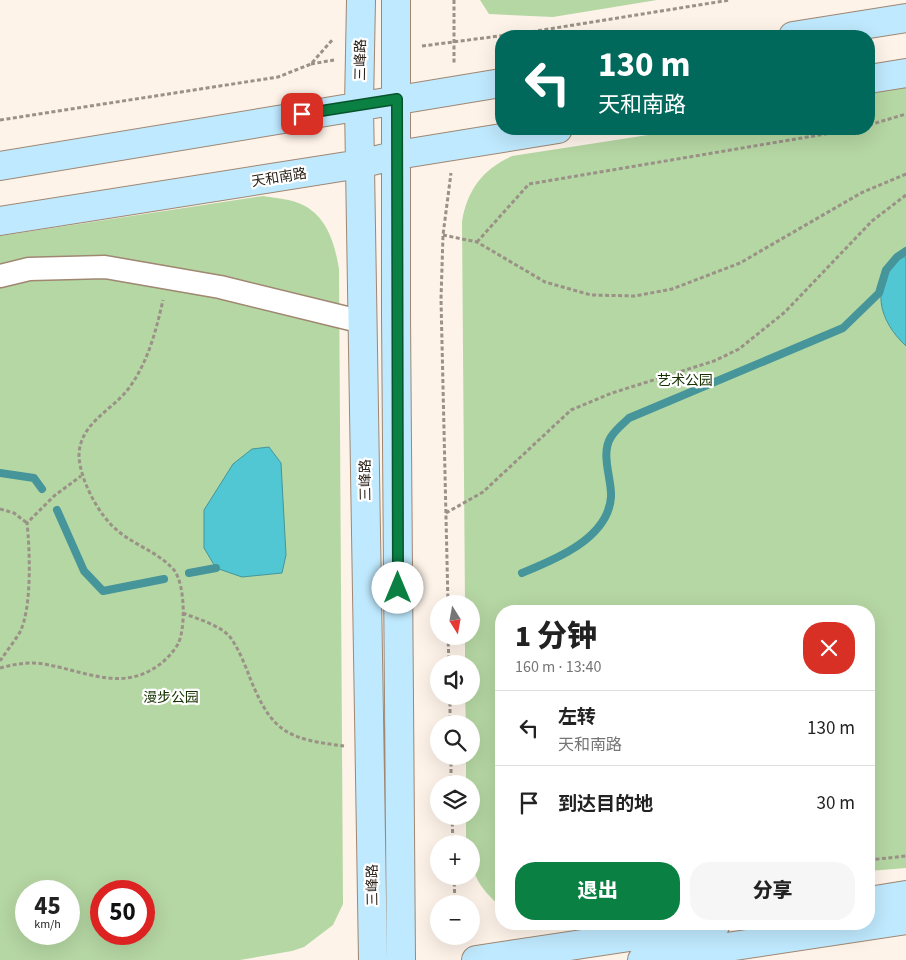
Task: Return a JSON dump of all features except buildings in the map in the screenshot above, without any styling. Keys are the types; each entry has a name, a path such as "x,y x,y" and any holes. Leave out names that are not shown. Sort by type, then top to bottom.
{"main road":[{"name":"三峰路","path":"361,0 359,105 373,960"},
{"name":"三峰路","path":"396,0 396,315 401,960"},
{"path":"831,30 906,18"},
{"path":"875,78 906,73"},
{"path":"0,166 495,84"},
{"name":"天和南路","path":"0,221 360,164 397,155 519,135"},
{"path":"875,899 906,895"},
{"path":"875,925 906,920"},
{"path":"476,960 676,930"},
{"path":"642,960 840,930"}],"street":[{"path":"0,276 29,269 105,267 220,287 362,322"}],"path":[{"path":"454,0 455,90"},
{"path":"542,30 730,0"},
{"path":"311,64 333,39 336,30"},
{"path":"396,50 495,36"},
{"path":"0,120 278,77 311,64 360,56"},
{"path":"875,123 906,114"},
{"path":"476,242 529,184 819,135"},
{"path":"448,595 441,299 442,235 455,145"},
{"path":"442,235 476,242 545,282 591,295 635,296 672,290 740,264 861,193 906,174"},
{"path":"446,513 483,492 572,410 612,393 714,361 739,348 785,312 872,221 906,195"},
{"path":"0,668 34,663 105,676 136,678 159,667 179,642 184,597 175,572 159,556 118,531 97,506 81,476 79,454 87,431 106,409 128,389 147,358 168,278"},
{"path":"27,523 54,496 81,476"},
{"path":"0,510 14,513 27,523 30,547 27,601 21,630 0,661"},
{"path":"183,612 210,624 229,636 243,660 261,704 273,722 290,736 317,742 370,749"},
{"path":"875,859 906,856"}],"green space":[{"path":"480,0 657,0 553,17 489,14"},
{"name":"艺术公园","path":"906,83 906,868 875,871 875,605 495,605 495,901 480,884 480,835 466,835 466,825 480,825 480,775 466,775 466,765 480,765 480,715 466,715 465,705 480,705 480,655 465,655 465,645 480,645 480,595 465,595 462,222 472,190 493,167 512,156 648,135 875,135 875,93"},
{"name":"漫步公园","path":"263,196 290,200 313,211 325,225 333,242 339,269 343,904 333,925 304,947 292,951 240,960 0,960 0,236"}],"water":[{"path":"897,257 906,257 906,346 889,325 881,303 881,291 884,280 889,268"},
{"path":"269,447 281,463 286,555 282,573 242,577 216,568 204,548 204,510 233,464 252,449"}],"waterway":[{"path":"522,573 549,562 577,546 600,525 608,512 611,497 606,451 611,437 629,418 843,328 879,293 886,270 897,257 906,251"},
{"path":"0,473 34,478 42,489"},
{"path":"57,510 84,571 103,591 164,579"},
{"path":"189,573 216,568"}],"route":[{"path":"302,114 397,99 398,588"}]}
